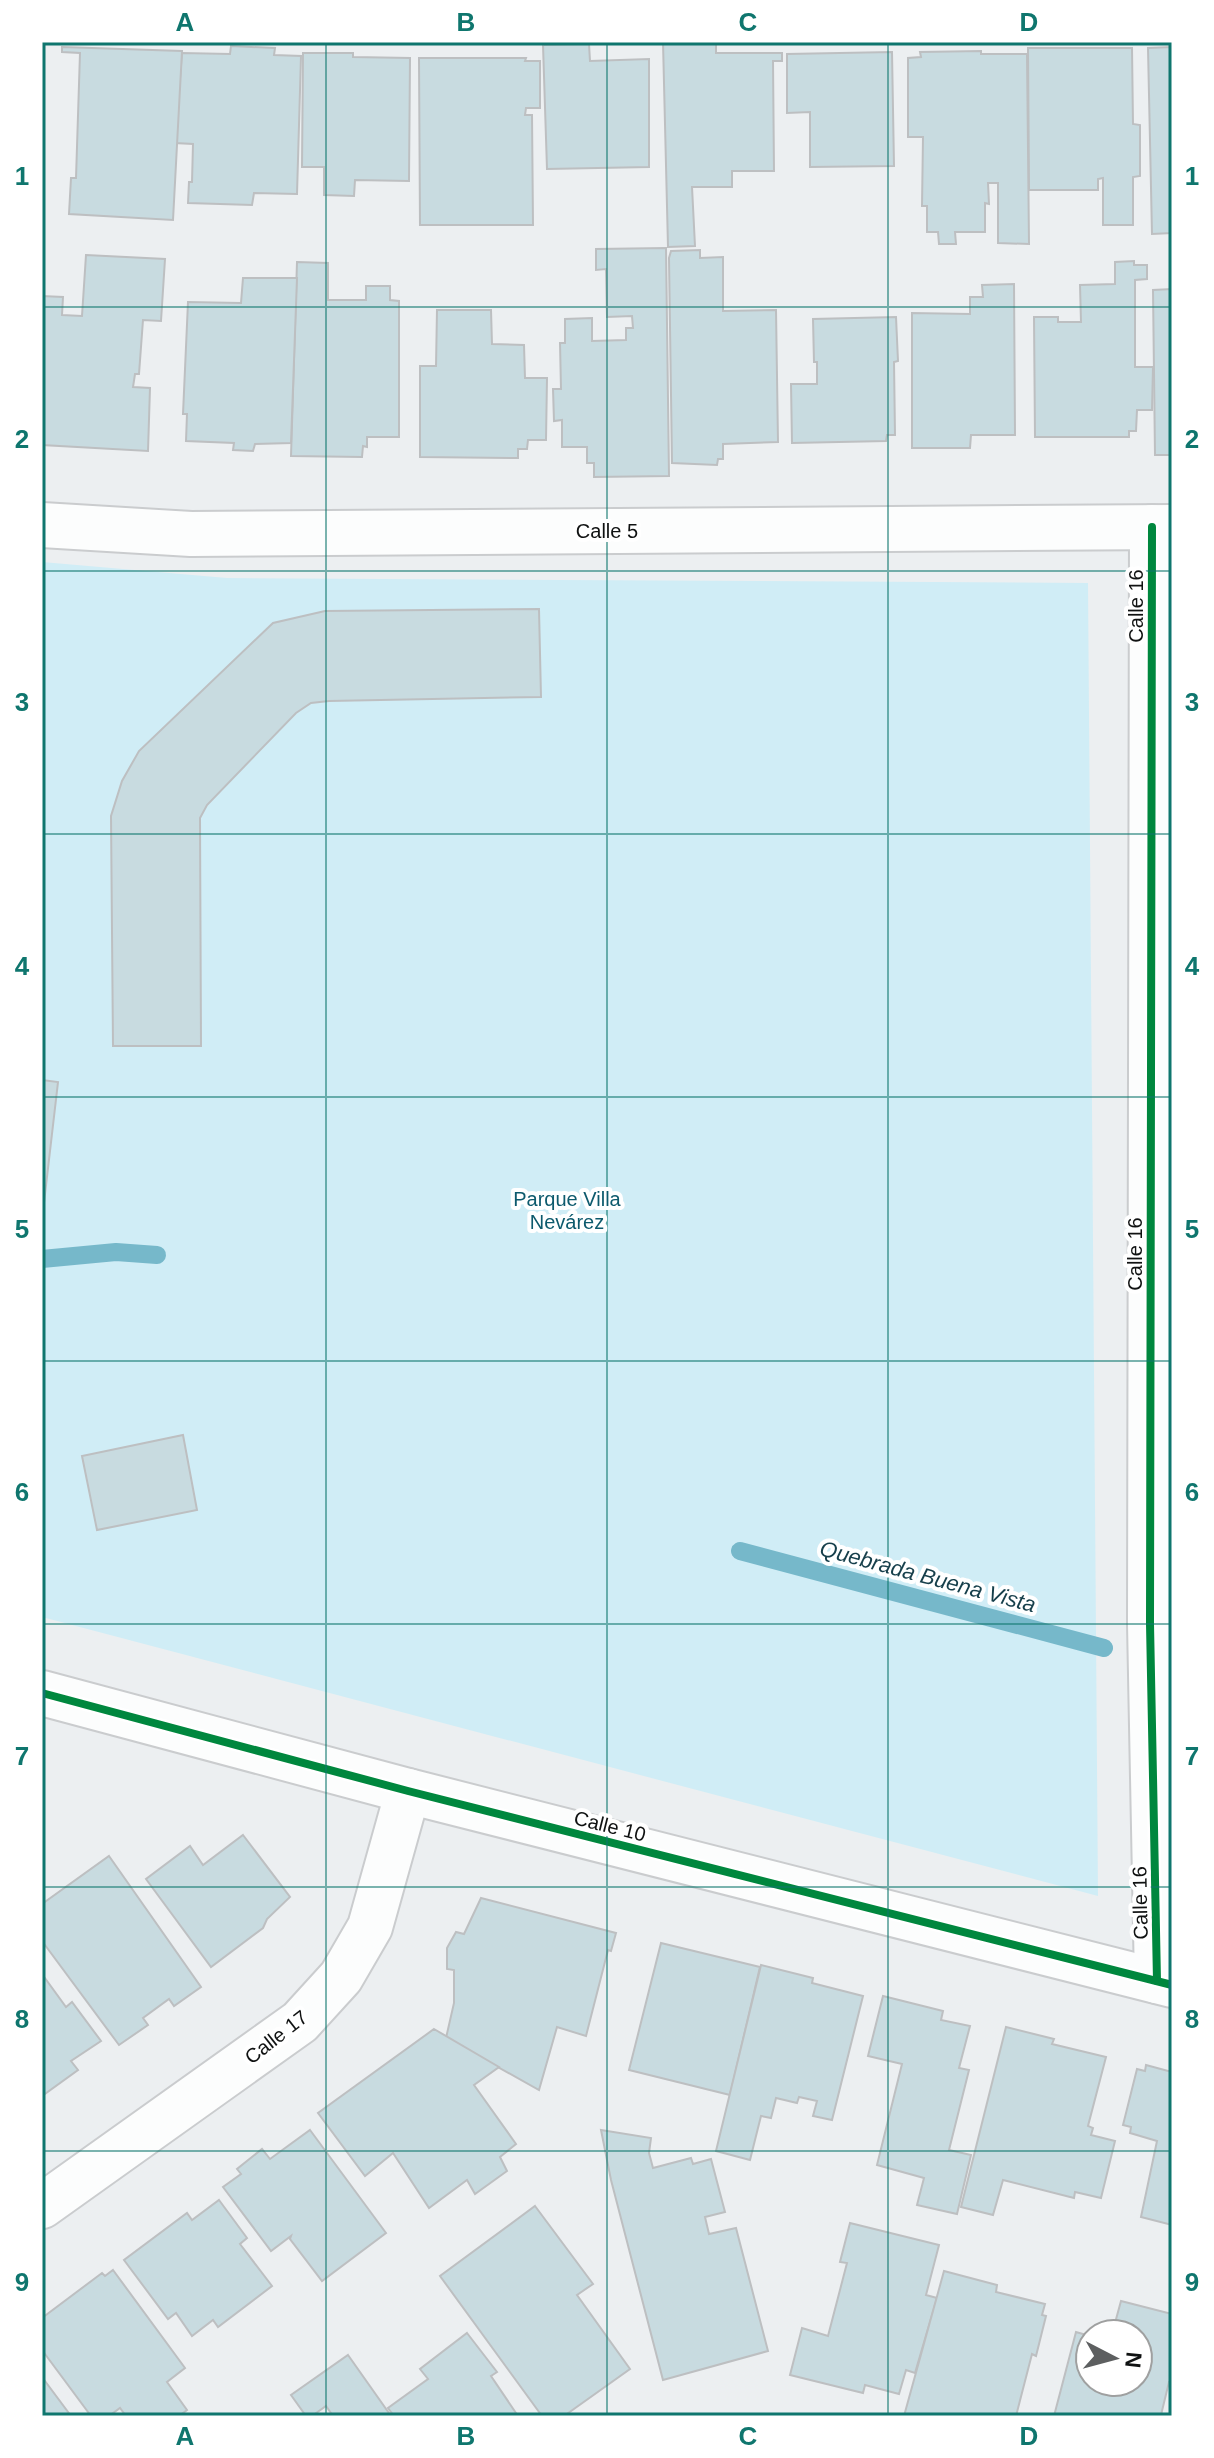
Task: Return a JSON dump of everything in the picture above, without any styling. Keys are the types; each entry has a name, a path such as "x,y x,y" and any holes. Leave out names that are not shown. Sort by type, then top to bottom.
{"street":[{"name":"Calle 5","path":"42,525 191,534 1162,527"},
{"name":"Calle 16","path":"1162,527 1150,1624 1164,1983"},
{"name":"Calle 10","path":"42,1693 408,1791 1164,1983"},
{"name":"Calle 17","path":"42,2206 300,2022 341,1977 370,1927 408,1791"}],"green space":[{"name":"Parque Villa Nevárez","path":"42,562 227,578 1088,583 1098,1896 42,1617"}],"building":[{"path":"663,42 716,42 716,53 782,53 782,61 773,61 774,171 732,171 732,187 692,187 695,246 668,247"},
{"path":"589,44 590,61 649,59 649,167 547,169 543,45"},
{"path":"231,46 275,48 274,55 301,56 297,194 254,193 252,205 188,203 193,144 175,143 182,53 230,54"},
{"path":"62,47 182,51 173,220 69,214 71,178 76,178 80,53 62,52"},
{"path":"1172,47 1172,233 1152,234 1148,48"},
{"path":"1028,48 1132,48 1133,124 1140,125 1140,176 1133,177 1133,225 1103,225 1103,178 1098,179 1098,190 1029,190"},
{"path":"981,51 981,54 1027,54 1029,244 998,243 998,183 988,183 985,232 955,232 956,244 939,244 938,232 927,232 927,206 922,206 923,137 908,137 908,58 921,57 920,52"},
{"path":"892,52 894,166 810,167 810,112 787,113 787,54"},
{"path":"303,53 410,58 409,181 355,180 354,196 324,195 324,167 302,167"},
{"path":"419,58 526,58 525,61 540,61 540,108 526,108 525,115 532,115 533,225 420,225"},
{"path":"666,248 669,476 594,477 594,463 587,463 587,447 562,447 562,420 554,421 553,389 561,389 560,343 565,343 565,319 592,318 592,341 626,340 626,328 633,328 632,316 607,317 606,269 596,270 596,249"},
{"path":"700,250 700,258 723,257 723,311 776,310 778,442 723,444 723,459 718,459 717,465 672,463 669,258 671,251"},
{"path":"86,255 165,259 161,321 143,320 139,374 135,374 133,387 150,388 148,451 42,445 42,296 63,297 62,315 82,316"},
{"path":"1134,261 1134,265 1147,265 1147,279 1135,280 1135,367 1153,367 1152,410 1137,410 1136,431 1129,431 1129,437 1035,437 1034,317 1058,317 1058,322 1081,322 1080,285 1115,284 1115,262"},
{"path":"297,262 328,263 328,300 366,300 366,286 390,286 390,300 399,301 399,437 367,437 367,447 363,446 362,457 291,456"},
{"path":"243,278 297,278 291,443 255,444 253,451 233,450 234,443 186,441 187,414 183,414 188,302 241,303"},
{"path":"1014,284 1015,435 971,435 970,448 912,448 912,313 970,314 970,297 983,297 982,285"},
{"path":"1172,289 1172,455 1155,455 1153,290"},
{"path":"437,310 491,310 492,344 524,345 525,378 547,378 546,440 528,440 527,449 518,449 518,458 420,457 420,366 436,366"},
{"path":"896,317 895,435 887,435 886,441 792,443 791,384 817,384 813,319"},
{"path":"539,609 541,697 329,701 311,703 296,713 207,805 200,818 201,1046 113,1046 111,816 122,781 139,751 273,623 325,611"},
{"path":"42,1080 58,1082 42,1220"},
{"path":"183,1435 197,1510 97,1530 82,1456"},
{"path":"243,1835 290,1897 267,1919 263,1928 211,1967 146,1879 190,1846 203,1865"},
{"path":"109,1856 201,1987 174,2006 169,1999 143,2018 148,2025 119,2045 42,1941 42,1904"},
{"path":"481,1898 616,1933 611,1951 608,1950 586,2036 557,2027 539,2090 446,2038 454,2003 454,1970 447,1969 447,1948 456,1932 464,1934"},
{"path":"661,1943 760,1967 730,2095 629,2070"},
{"path":"761,1965 813,1978 812,1983 863,1996 832,2120 813,2116 817,2101 799,2097 797,2103 776,2098 771,2118 761,2116 750,2160 716,2151"},
{"path":"42,1974 66,2007 72,2002 101,2041 71,2061 78,2070 42,2096"},
{"path":"883,1996 943,2011 941,2020 970,2026 959,2068 969,2070 949,2150 971,2155 957,2214 917,2205 924,2178 877,2165 902,2064 868,2056"},
{"path":"1006,2027 1054,2039 1052,2044 1106,2057 1088,2126 1093,2128 1091,2135 1115,2141 1101,2198 1075,2192 1074,2198 1003,2180 993,2215 961,2207"},
{"path":"434,2029 499,2067 474,2085 516,2144 500,2157 507,2171 475,2194 467,2180 429,2208 393,2153 365,2176 318,2113"},
{"path":"1146,2065 1172,2072 1172,2225 1141,2217 1157,2141 1130,2133 1131,2127 1123,2125 1137,2069 1145,2071"},
{"path":"310,2130 386,2233 322,2281 290,2239 291,2236 271,2251 223,2187 241,2174 237,2169 262,2149 270,2159"},
{"path":"601,2130 651,2138 649,2153 653,2168 691,2158 693,2164 711,2159 725,2212 705,2217 709,2234 736,2228 768,2351 663,2380"},
{"path":"219,2200 247,2238 240,2244 272,2286 218,2327 213,2320 192,2336 176,2313 168,2319 124,2260 187,2213 192,2220"},
{"path":"535,2206 593,2284 577,2295 630,2369 564,2416 542,2416 440,2276"},
{"path":"850,2223 939,2245 926,2295 937,2298 915,2373 906,2370 899,2394 865,2385 863,2393 790,2375 802,2328 828,2336 847,2263 840,2262"},
{"path":"113,2270 185,2368 167,2382 187,2410 179,2416 126,2416 120,2408 109,2416 91,2416 42,2350 42,2318 102,2273 105,2276"},
{"path":"944,2271 997,2285 996,2292 1045,2304 1042,2315 1046,2316 1036,2356 1032,2354 1016,2416 904,2416"},
{"path":"1121,2301 1172,2314 1172,2382 1169,2382 1163,2416 1054,2416 1074,2340 1074,2398 1154,2398 1154,2318 1116,2318"},
{"path":"467,2333 497,2372 491,2376 518,2416 394,2416 388,2408 428,2379 420,2369"},
{"path":"348,2355 391,2416 333,2416 326,2406 312,2416 306,2416 291,2395"},
{"path":"42,2377 71,2416 42,2416"}],"waterway":[{"name":"Quebrada Buena Vista","path":"42,1259 116,1252 157,1255"},
{"name":"Quebrada Buena Vista","path":"740,1551 1104,1648"}],"cycle path":[{"path":"1152,527 1150,1624 1157,1981"},
{"path":"42,1693 408,1791 1172,1985"}]}
